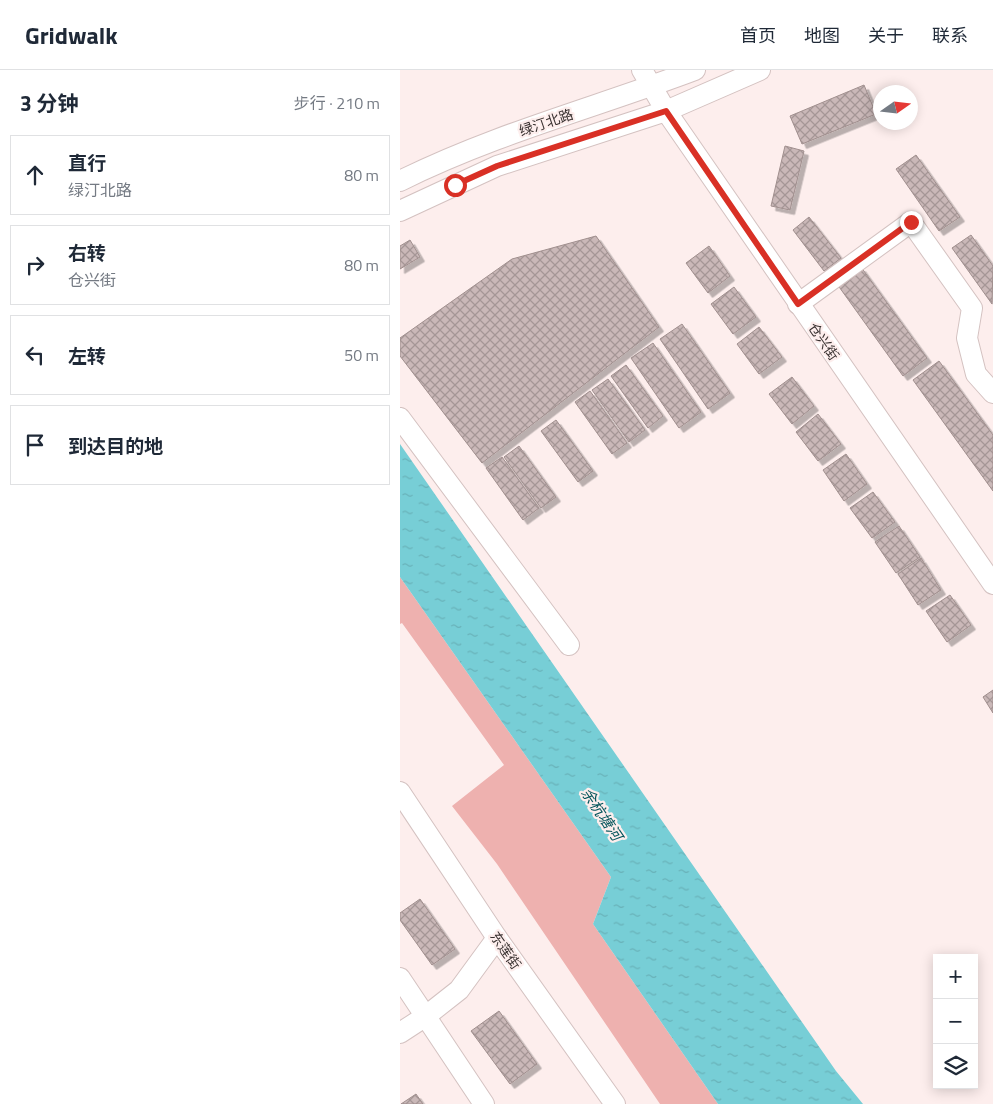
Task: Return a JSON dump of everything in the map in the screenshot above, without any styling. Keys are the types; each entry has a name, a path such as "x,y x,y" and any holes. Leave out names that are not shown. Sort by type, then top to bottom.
{"street":[{"name":"绿汀北路","path":"400,181 438,162 647,78 695,70"},
{"name":"绿汀北路","path":"400,211 497,166 666,111 760,70"},
{"name":"仓兴街","path":"647,78 666,111 993,584"},
{"path":"798,304 911,222 972,308 966,338 976,374 993,393"},
{"path":"400,418 569,645"},
{"name":"东莲街","path":"400,792 497,938 615,1104"},
{"path":"400,1033 426,1016 459,990 497,938"},
{"path":"400,978 484,1104"}],"shaded area":[{"path":"400,577 611,877 593,924 718,1104 660,1104 497,864 452,806 504,765 402,623 400,624"}],"water":[{"name":"余杭塘河","path":"400,444 836,1071 863,1104 718,1104 593,924 611,877 400,577"}],"building":[{"path":"864,85 873,107 873,115 802,144 790,116"},
{"path":"785,146 804,151 790,210 771,206"},
{"path":"916,155 960,217 939,231 896,169"},
{"path":"809,217 841,258 824,271 793,230"},
{"path":"971,235 993,266 992,304 952,248"},
{"path":"596,236 659,327 482,463 400,356 400,338 512,259"},
{"path":"410,240 420,257 400,269 400,246"},
{"path":"709,246 730,276 708,293 686,263"},
{"path":"861,267 927,358 903,376 837,284"},
{"path":"734,287 756,317 733,334 711,304"},
{"path":"682,324 730,393 708,409 660,339"},
{"path":"759,327 782,357 759,374 737,344"},
{"path":"653,343 701,412 679,428 631,358"},
{"path":"939,361 993,435 993,491 913,380"},
{"path":"626,365 663,416 648,428 611,376"},
{"path":"792,377 814,406 792,424 769,394"},
{"path":"608,379 645,430 629,442 592,390"},
{"path":"590,391 627,443 612,454 575,402"},
{"path":"818,414 841,444 818,461 796,432"},
{"path":"556,420 593,471 578,482 541,431"},
{"path":"519,446 556,497 541,508 504,457"},
{"path":"846,454 867,484 844,501 823,470"},
{"path":"502,457 539,508 523,520 486,468"},
{"path":"873,492 895,522 872,538 850,508"},
{"path":"899,526 920,557 896,573 875,542"},
{"path":"921,558 941,590 918,605 898,574"},
{"path":"950,595 971,625 947,642 926,611"},
{"path":"993,690 993,713 983,697"},
{"path":"420,899 455,949 432,965 400,920 400,913"},
{"path":"499,1011 537,1064 510,1084 471,1031"},
{"path":"416,1094 423,1104 401,1104"}],"route":[{"path":"455,185 497,166 666,111 798,304 911,222"}]}
